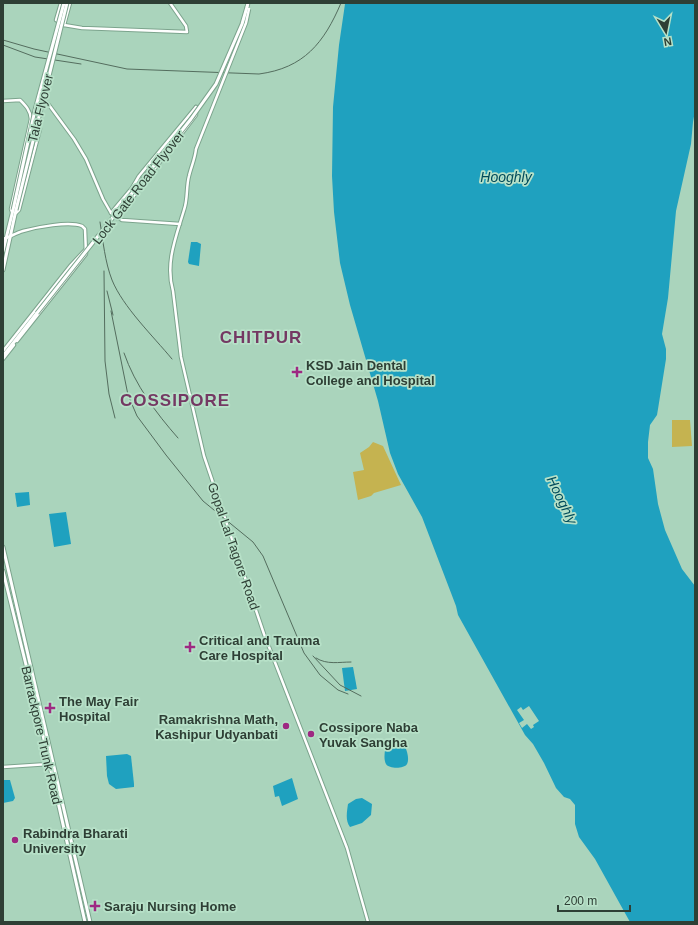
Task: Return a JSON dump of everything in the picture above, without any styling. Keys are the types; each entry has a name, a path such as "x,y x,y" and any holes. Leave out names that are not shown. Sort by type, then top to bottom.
{"main road":[{"name":"Tala Flyover","path":"14,212 66,3"},
{"name":"Tala Flyover","path":"14,212 35,110 66,3"},
{"name":"Lock Gate Road Flyover","path":"3,357 191,119 212,90 242,24 249,3"},
{"path":"3,270 11,236 14,212"},
{"path":"3,251 4,239 14,212"},
{"name":"Barrackpore Trunk Road","path":"3,547 90,922"},
{"name":"Barrackpore Trunk Road","path":"3,571 85,922"},
{"path":"4,576 9,575"}],"street":[{"path":"60,3 56,20 64,25 82,28 187,32 186,26 170,3"},
{"path":"64,25 70,3"},
{"name":"Gopal Lal Tagore Road","path":"248,8 246,23 196,150 195,159 189,177 186,204 174,242 170,266 170,281 173,291 181,358 204,456 264,634 347,848 368,922"},
{"path":"42,99 50,105 74,139 111,213 122,220 180,224"},
{"path":"3,101 17,100 26,106 30,113 31,119 11,209 14,212 19,210 40,129 39,127 30,125"},
{"path":"111,213 132,188 139,176 196,107 196,115 117,218"},
{"path":"3,357 86,254 84,230 82,226 75,223 60,224 23,231 4,239"},
{"path":"3,351 86,248"},
{"path":"3,767 49,764"}],"shaded area":[{"path":"672,420 690,420 692,446 672,447"},
{"path":"373,442 383,446 401,485 374,493 371,496 358,500 353,472 364,470 360,453 369,447"}],"water":[{"name":"Hooghly","path":"344,3 695,3 695,111 691,144 676,211 668,298 662,334 666,349 666,359 657,415 650,425 648,458 653,469 658,504 665,530 682,569 695,586 695,922 630,922 595,859 579,837 575,824 575,805 570,799 564,797 556,788 544,763 533,744 525,735 458,615 456,606 422,517 398,474 390,453 378,401 350,305 340,263 334,212 332,176 333,107"},
{"path":"191,242 201,244 199,266 189,264 188,262"},
{"path":"29,492 30,505 17,507 15,493"},
{"path":"66,512 71,544 54,547 49,514"},
{"path":"353,667 357,689 345,691 342,668"},
{"path":"391,740 403,742 408,756 408,762 403,767 393,768 388,766 385,762 384,756 387,742"},
{"path":"127,754 131,756 134,787 116,789 109,784 106,756"},
{"path":"292,778 298,799 282,806 279,796 275,797 273,786"},
{"path":"3,780 10,780 15,798 13,801 3,803"},
{"path":"362,798 372,804 371,815 362,823 350,827 347,819 348,804 356,799"}],"pier":[{"path":"529,706 539,721 533,725 534,727 531,729 527,724 522,728 519,723 524,720 517,710 521,707 523,710"}],"railway":[{"path":"3,40 34,49 127,69 259,74 275,71 288,66 310,51 327,30 341,3"},
{"path":"3,45 35,57 81,64"},
{"path":"100,222 104,251 112,280 117,290 131,311 172,359"},
{"path":"104,271 105,361 109,394 115,418"},
{"path":"107,291 113,315"},
{"path":"111,311 128,395 137,416 203,501 253,542 263,556 304,653 320,675 338,690 348,694"},
{"path":"124,353 140,387 162,419 178,438"},
{"path":"313,656 340,685 361,696"},
{"path":"316,658 324,662 351,662"}],"place":[{"name":"KSD Jain Dental College and Hospital","path":"297,372"},
{"name":"Critical and Trauma Care Hospital","path":"190,647"},
{"name":"The May Fair Hospital","path":"50,708"},
{"name":"Ramakrishna Math, Kashipur Udyanbati","path":"286,726"},
{"name":"Cossipore Naba Yuvak Sangha","path":"311,734"},
{"name":"Rabindra Bharati University","path":"15,840"},
{"name":"Saraju Nursing Home","path":"95,906"}],"district":[{"name":"CHITPUR","path":"261,337"},
{"name":"COSSIPORE","path":"175,400"}]}
